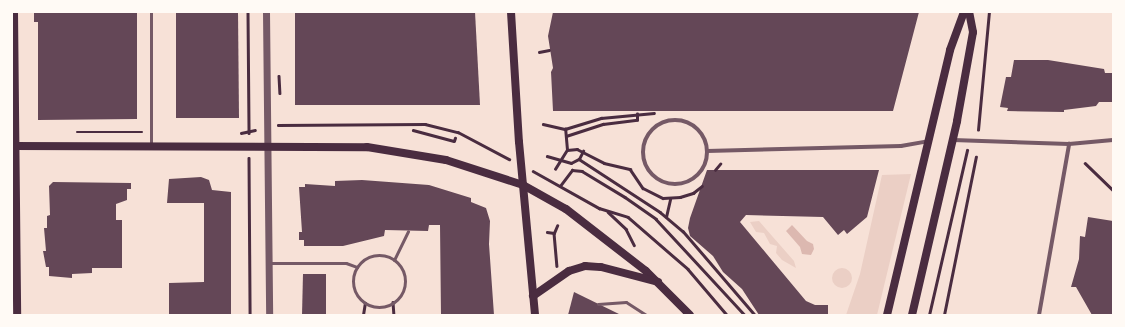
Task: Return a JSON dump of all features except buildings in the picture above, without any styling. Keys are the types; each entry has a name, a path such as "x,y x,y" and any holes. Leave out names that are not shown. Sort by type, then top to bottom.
{"main road":[{"path":"14,12 14,146 17,315"},
{"path":"511,12 534,315"},
{"path":"887,315 930,141 950,50 964,12"},
{"path":"912,315 948,162 973,32 969,12"},
{"path":"14,146 151,148 367,147 398,150 446,160 523,185 585,221 659,282 690,315"},
{"path":"533,296 569,271 585,266 601,267 659,282"}],"street":[{"path":"266,12 269,315"},
{"path":"680,120 699,131 707,151 706,161 698,174 685,182 675,184 656,178 644,161 643,151 645,141 655,128 670,121 680,120"},
{"path":"952,140 1069,144 1113,140"},
{"path":"707,151 901,146 930,141"},
{"path":"1039,315 1069,144"}],"lane":[{"path":"151,12 151,148"},
{"path":"394,260 408,231"},
{"path":"378,255 394,260 400,266 405,280 400,295 392,302 380,307 364,303 358,298 352,282 357,267 362,260 378,255"},
{"path":"268,263 346,264 357,267"},
{"path":"598,304 626,302 646,315"}],"path":[{"path":"248,12 249,126"},
{"path":"978,130 989,12"},
{"path":"539,52 549,50"},
{"path":"543,124 564,128 601,118 654,113"},
{"path":"566,136 603,124 637,120 637,114"},
{"path":"279,125 425,124 458,132 486,147"},
{"path":"555,169 567,150 564,128"},
{"path":"413,130 454,141 455,138"},
{"path":"69,132 136,132"},
{"path":"438,137 440,132"},
{"path":"929,315 966,160 967,141"},
{"path":"567,150 583,151 604,163 630,169 643,188 654,195 670,200 693,193 702,186"},
{"path":"547,156 571,163 579,159 583,151"},
{"path":"944,315 976,157"},
{"path":"579,159 666,217 704,252 755,315"},
{"path":"1085,163 1113,190"},
{"path":"250,164 250,315"},
{"path":"715,170 720,164"},
{"path":"727,315 688,269 670,251 628,217 607,211 560,186 572,170 582,171 625,197 656,219 745,315"},
{"path":"666,217 670,200"},
{"path":"607,211 626,229 635,247"},
{"path":"557,226 554,233 557,271"},
{"path":"547,232 554,233"},
{"path":"392,302 394,315"},
{"path":"363,315 364,303"}],"shaded area":[{"path":"911,174 877,315 846,315 860,274 882,175"},
{"path":"759,221 794,261 796,268 782,260 776,253 777,246 770,244 764,233 756,232 750,222"},
{"path":"792,225 807,241 813,244 814,249 811,255 802,254 800,247 786,231"},
{"path":"838,268 846,268 852,274 852,282 846,288 838,288 832,282 832,274"}]}
